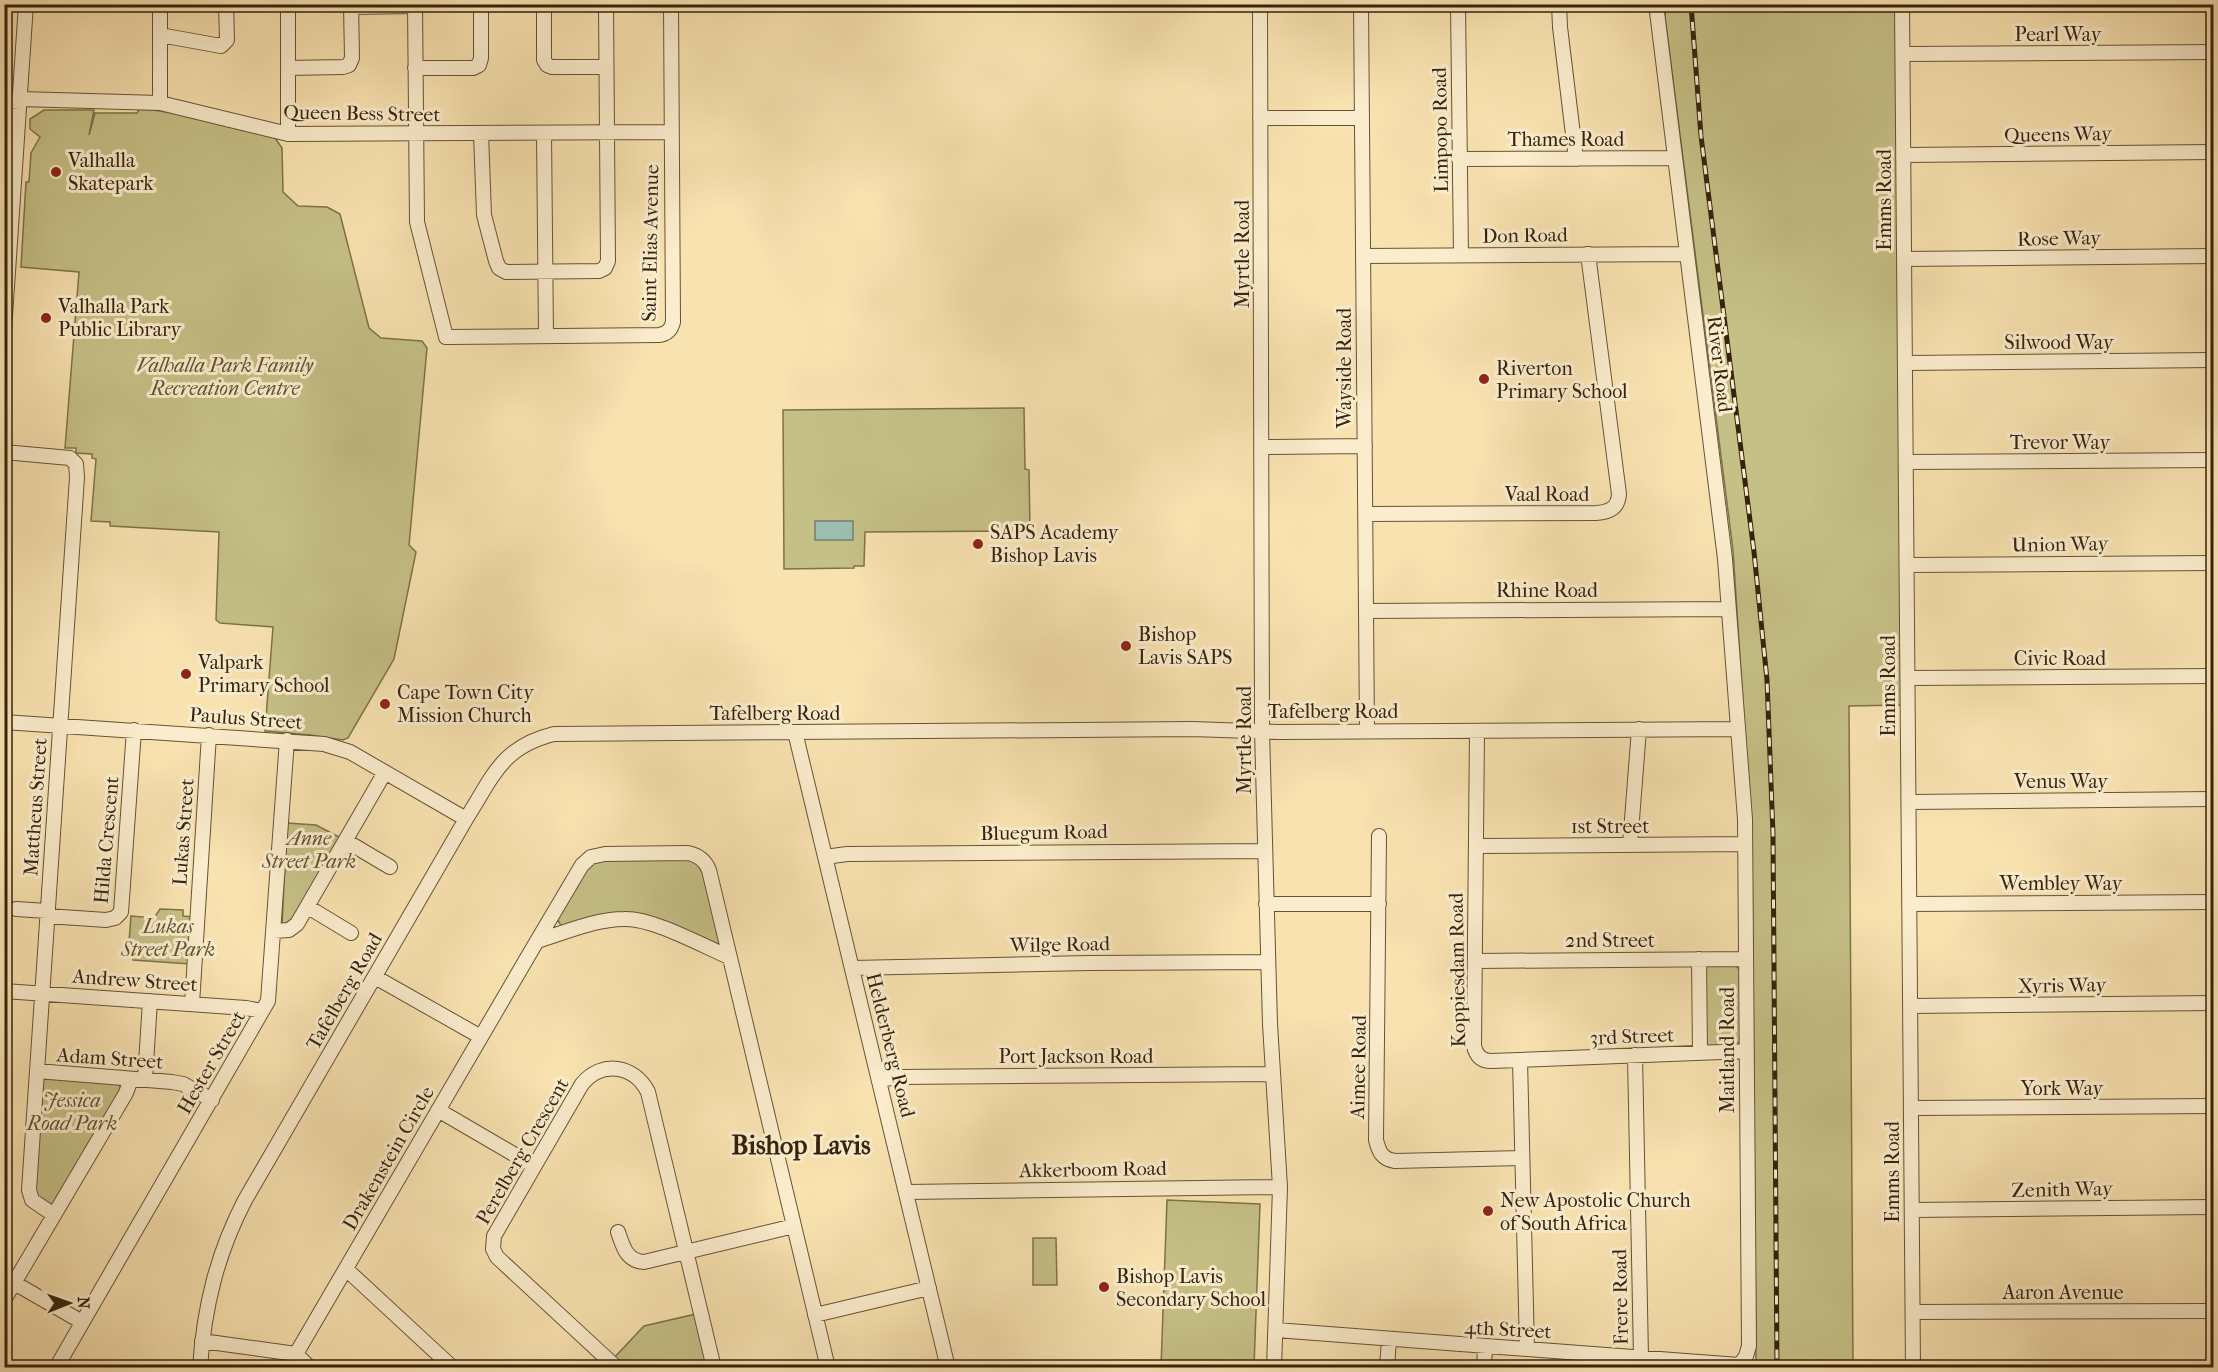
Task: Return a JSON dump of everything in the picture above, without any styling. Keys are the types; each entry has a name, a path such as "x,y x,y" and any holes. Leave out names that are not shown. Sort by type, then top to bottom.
{"street":[{"path":"4,332 26,4"},
{"path":"160,4 160,103"},
{"path":"160,35 221,46 226,40 226,4"},
{"path":"288,4 288,134"},
{"path":"415,68 473,68 479,65 481,61 481,4"},
{"path":"544,4 544,60 547,65 606,67"},
{"path":"481,133 484,215 497,265 506,272 545,272 598,271 607,264 606,4"},
{"name":"Saint Elias Avenue","path":"416,134 417,222 446,337 659,335 666,333 673,322 671,4"},
{"name":"Myrtle Road","path":"1260,4 1262,731 1268,962 1280,1186 1274,1368"},
{"name":"Wayside Road","path":"1361,4 1367,731"},
{"name":"Limpopo Road","path":"1458,4 1461,255"},
{"path":"1559,4 1576,159"},
{"name":"River Road","path":"1656,4 1725,559 1738,729"},
{"name":"Emms Road","path":"1902,4 1913,1368"},
{"path":"288,68 350,65 352,58 351,6 415,5 416,134"},
{"name":"Pearl Way","path":"1903,54 2214,52"},
{"name":"Queen Bess Street","path":"4,101 160,103 288,134 671,132"},
{"path":"1260,118 1362,118"},
{"path":"544,133 546,336"},
{"name":"Queens Way","path":"1904,155 2214,152"},
{"name":"Thames Road","path":"1459,159 1674,158"},
{"name":"Vaal Road","path":"1365,514 1596,513 1611,511 1619,494 1588,254"},
{"name":"Don Road","path":"1363,256 1687,254"},
{"name":"Rose Way","path":"1904,259 2214,256"},
{"name":"Silwood Way","path":"1905,363 2214,360"},
{"path":"1263,447 1365,446"},
{"name":"Mattheus Street","path":"4,452 70,458 76,464 29,1196 35,1203 54,1215"},
{"name":"Trevor Way","path":"1906,462 2214,460"},
{"name":"Union Way","path":"1907,565 2214,562"},
{"name":"Rhine Road","path":"1366,611 1729,609"},
{"name":"Civic Road","path":"1908,678 2214,676"},
{"name":"Paulus Street","path":"4,722 287,740 336,747 386,772 466,819"},
{"name":"Tafelberg Road","path":"200,1368 211,1286 219,1258 233,1224 466,819 504,760 514,751 540,738 554,734 1180,729 1367,731 1738,729"},
{"path":"1630,845 1639,729"},
{"name":"Maitland Road","path":"1738,729 1745,844 1749,1346 1746,1356 1738,1366"},
{"name":"Hilda Crescent","path":"47,913 106,920 115,918 121,912 134,730"},
{"name":"Koppiesdam Road","path":"1477,730 1475,1050 1481,1058 1488,1061 1520,1060"},
{"name":"Helderberg Road","path":"795,732 948,1368"},
{"name":"Lukas Street","path":"192,1004 209,735"},
{"name":"Hester Street","path":"56,1368 212,1100 262,1011 269,994 287,740"},
{"path":"273,931 292,929 308,907 386,772"},
{"name":"Venus Way","path":"1909,802 2214,799"},
{"name":"Aimee Road","path":"1378,836 1376,1140 1379,1151 1383,1157 1395,1161 1522,1158"},
{"path":"346,841 390,867"},
{"name":"1st Street","path":"1476,846 1745,844"},
{"name":"Bluegum Road","path":"825,857 847,854 1265,851"},
{"name":"Drakenstein Circle","path":"296,1354 582,865 591,857 605,854 688,853 698,856 707,866 828,1368"},
{"name":"Wembley Way","path":"1909,904 2214,902"},
{"path":"1266,904 1379,904"},
{"path":"308,907 351,933"},
{"path":"9,908 47,913"},
{"path":"537,941 610,920 631,919 648,923 729,957"},
{"path":"1699,959 1700,1053"},
{"name":"2nd Street","path":"1475,961 1746,959"},
{"name":"Wilge Road","path":"852,968 1268,962"},
{"path":"375,977 481,1037"},
{"name":"Andrew Street","path":"4,991 262,1011"},
{"path":"145,1079 150,1001"},
{"name":"Xyris Way","path":"1910,1006 2214,1003"},
{"name":"3rd Street","path":"1520,1060 1747,1051"},
{"name":"Frere Road","path":"1635,1055 1641,1357"},
{"path":"1520,1060 1527,1349"},
{"name":"Perelberg Crescent","path":"617,1368 495,1253 492,1244 494,1236 534,1166 587,1078 598,1071 612,1068 634,1074 648,1092 714,1368"},
{"name":"Adam Street","path":"37,1071 177,1082 212,1100"},
{"name":"Port Jackson Road","path":"879,1080 897,1077 1273,1074"},
{"path":"4,1300 10,1280 54,1215 126,1093 130,1079"},
{"name":"York Way","path":"1911,1108 2214,1106"},
{"path":"438,1110 534,1166"},
{"name":"Akkerboom Road","path":"906,1192 1280,1186"},
{"name":"Zenith Way","path":"1912,1210 2214,1207"},
{"path":"618,1232 626,1255 639,1262 794,1226"},
{"path":"346,1269 453,1368"},
{"path":"10,1280 82,1322"},
{"path":"815,1315 929,1288"},
{"name":"Aaron Avenue","path":"1912,1312 2214,1311"},
{"name":"4th Street","path":"1276,1330 1738,1366"},
{"path":"1387,1368 1389,1340"},
{"path":"202,1341 296,1354 310,1368"},
{"path":"1484,1368 1485,1347"}],"green space":[{"path":"1666,5 1898,5 1903,705 1849,706 1853,1367 1756,1367 1752,842 1733,550 1665,17"},
{"name":"Valhalla Park Family Recreation Centre","path":"140,108 180,114 275,138 282,148 283,192 298,206 327,207 340,214 369,328 381,338 422,341 427,348 409,545 416,552 394,659 348,738 343,740 265,731 273,627 220,623 216,620 219,532 110,526 110,522 91,521 96,459 92,458 92,454 76,453 76,448 65,448 79,272 21,267 26,182 29,182 31,153 40,137 30,129 30,119 44,110 94,110 89,135 95,113 137,113"},
{"path":"2209,263 2213,263 2213,354 2209,354"},
{"path":"1024,408 1025,469 1029,470 1030,531 865,532 864,566 784,569 783,410"},
{"name":"Anne Street Park","path":"287,823 316,825 343,839 294,922 282,925"},
{"path":"690,858 702,867 720,942 716,945 652,920 563,927 559,923 558,918 587,867 594,861"},
{"name":"Lukas Street Park","path":"160,909 183,910 183,916 193,917 190,964 133,960 129,942 131,916 154,918"},
{"path":"1703,965 1735,965 1740,970 1740,1041 1735,1046 1706,1048"},
{"name":"Jessica Road Park","path":"46,1078 119,1084 121,1090 53,1205 49,1205 34,1195 43,1080"},
{"path":"1167,1200 1260,1204 1254,1367 1161,1367"},
{"path":"1033,1238 1056,1238 1057,1285 1033,1285"},
{"path":"696,1314 709,1367 623,1367 613,1359 644,1326"}],"shaded area":[{"path":"815,521 853,521 853,540 815,540"}],"railway":[{"path":"1691,4 1701,136 1754,552 1767,680 1773,834 1777,1368"}],"place":[{"name":"Valhalla Skatepark","path":"56,172"},
{"name":"Valhalla Park Public Library","path":"46,318"},
{"name":"Riverton Primary School","path":"1484,379"},
{"name":"SAPS Academy Bishop Lavis","path":"978,544"},
{"name":"Bishop Lavis SAPS","path":"1126,646"},
{"name":"Valpark Primary School","path":"186,674"},
{"name":"Cape Town City Mission Church","path":"385,704"},
{"name":"New Apostolic Church of South Africa","path":"1488,1211"},
{"name":"Bishop Lavis Secondary School","path":"1104,1287"}],"district":[{"name":"Bishop Lavis","path":"801,1145"}]}
